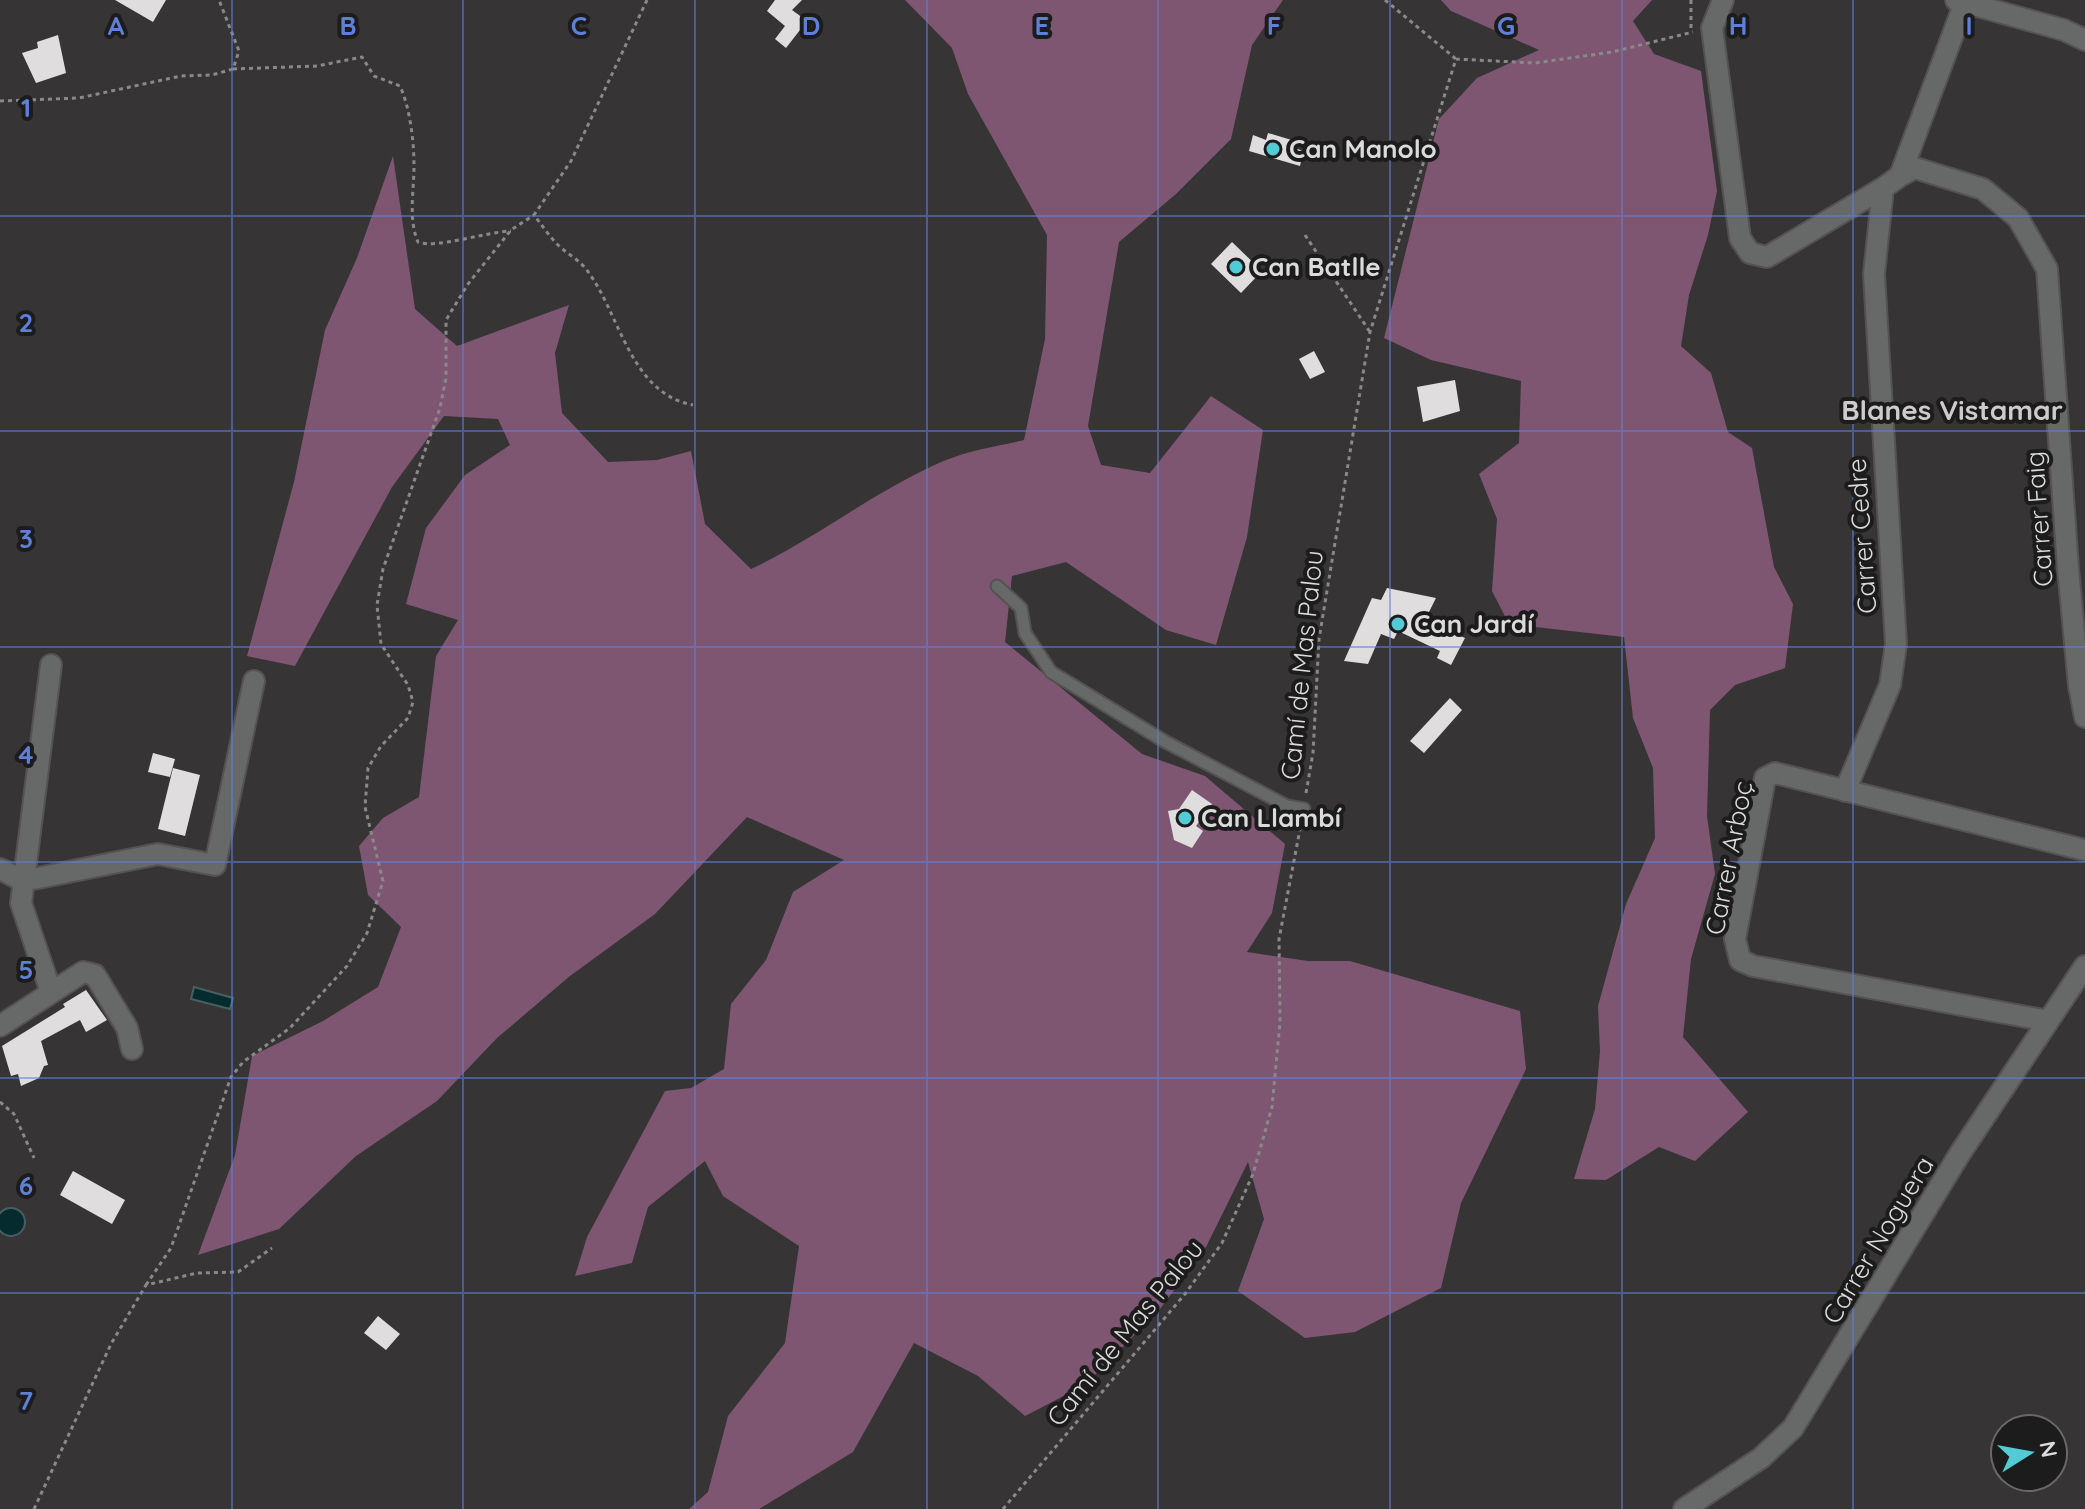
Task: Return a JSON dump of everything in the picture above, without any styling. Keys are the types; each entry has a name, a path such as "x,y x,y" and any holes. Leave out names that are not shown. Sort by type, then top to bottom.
{"street":[{"path":"1723,0 1712,28 1740,238 1750,253 1767,257 1892,182"},
{"path":"1961,1 2064,30 2085,40"},
{"name":"Carrer Cedre","path":"1845,791 1890,685 1896,644 1874,274 1892,182 1961,1"},
{"name":"Carrer Faig","path":"1892,182 1915,168 1983,189 2018,218 2047,269 2068,568 2079,686 2085,717"},
{"path":"51,665 21,903 51,992"},
{"path":"0,869 23,881 158,854 215,865 254,681"},
{"name":"Carrer Arboç","path":"2048,1021 1753,966 1740,960 1735,939 1765,778 1775,773 2085,850"},
{"name":"Carrer Noguera","path":"1684,1509 1740,1473 1793,1428 1959,1155 2085,966"},
{"path":"0,1026 83,972 95,975 127,1028 132,1049"}],"lane":[{"path":"997,586 1021,608 1025,633 1051,672 1164,741 1287,806 1304,809"}],"path":[{"path":"219,0 239,51 233,69"},
{"path":"34,1509 105,1357 171,1248 231,1077 243,1062 290,1028 347,966 367,933 383,881 365,807 368,768 381,746 408,718 413,702 408,685 381,644 377,605 383,569 440,408 446,378 446,320 468,284 511,230 534,215 571,161 647,0"},
{"path":"1385,0 1456,59 1535,63 1612,52 1712,28"},
{"path":"1691,0 1691,33"},
{"path":"0,101 79,98 181,76 212,75 233,69 317,66 362,57 374,76 400,86 407,101 414,147 411,185 418,242 428,246 482,232 511,230"},
{"name":"Camí de Mas Palou","path":"1003,1509 1185,1294 1222,1243 1253,1174 1272,1107 1280,1022 1279,939 1313,753 1319,639 1370,332 1456,59"},
{"path":"534,215 555,242 585,268 629,353 660,389 680,402 693,405"},
{"path":"1305,235 1370,332"},
{"path":"0,1102 14,1114 34,1158"},
{"path":"146,1285 197,1273 238,1272 272,1248"}],"shaded area":[{"path":"905,0 1283,0 1252,45 1231,139 1176,194 1119,242 1088,426 1101,465 1150,473 1211,396 1263,430 1247,537 1216,645 1166,630 1066,562 1012,576 1005,642 1142,754 1205,776 1285,844 1272,913 1247,952 1308,961 1350,961 1520,1011 1526,1069 1461,1203 1441,1288 1355,1332 1305,1338 1238,1291 1264,1219 1248,1162 1206,1247 1160,1309 1085,1385 1025,1416 978,1376 914,1343 853,1452 759,1509 689,1509 708,1492 728,1416 785,1343 799,1246 723,1196 705,1161 648,1207 632,1263 575,1276 587,1237 665,1091 691,1088 724,1069 731,1004 766,960 793,892 844,860 747,817 655,914 570,976 497,1038 437,1101 356,1156 279,1229 198,1255 235,1155 252,1056 323,1021 378,987 401,927 368,895 359,846 383,818 419,797 436,656 458,620 406,604 426,528 465,475 510,445 498,419 444,416 392,487 295,666 247,656 294,482 325,330 357,258 393,156 415,309 457,346 569,305 555,353 562,413 608,462 657,460 691,451 705,524 751,569 946,460 1024,440 1045,339 1047,235 968,94 952,48"},
{"path":"1441,0 1652,0 1633,21 1654,54 1701,71 1717,191 1708,235 1689,295 1681,346 1711,373 1728,432 1752,448 1774,567 1793,604 1785,668 1735,685 1710,710 1707,816 1715,874 1691,959 1683,1037 1748,1112 1695,1161 1659,1147 1606,1180 1574,1179 1595,1109 1600,1051 1598,1006 1626,904 1655,838 1653,768 1633,718 1624,637 1509,624 1492,591 1497,519 1479,474 1519,443 1521,381 1431,360 1384,338 1439,119 1477,78 1539,50 1451,11"}],"water":[{"path":"194,987 233,998 230,1009 191,999"},
{"path":"11,1208 21,1212 25,1222 21,1232 11,1236 1,1232 -3,1222 1,1212"}],"building":[{"path":"115,0 166,0 153,22"},
{"path":"775,0 802,0 792,10 807,21 786,48 775,39 785,26 767,11"},
{"path":"58,35 66,73 36,83 22,53 38,48 37,42"},
{"name":"Can Manolo","path":"1268,133 1295,141 1292,147 1303,151 1300,166 1249,151 1253,135 1266,140"},
{"name":"Can Batlle","path":"1232,242 1262,271 1241,293 1211,264"},
{"path":"1314,351 1325,372 1310,379 1299,359"},
{"path":"1455,380 1460,411 1423,422 1417,387"},
{"name":"Can Jardí","path":"1387,588 1436,598 1425,620 1465,638 1451,665 1437,658 1440,651 1398,631 1394,639 1381,634 1368,664 1344,661 1372,598 1381,600"},
{"path":"1450,698 1462,710 1424,753 1410,741"},
{"path":"153,753 175,759 170,777 148,772"},
{"path":"173,768 200,775 185,836 158,829"},
{"name":"Can Llambí","path":"1192,790 1212,804 1196,826 1203,831 1192,848 1174,840 1168,811 1179,809"},
{"path":"86,990 107,1020 86,1032 80,1020 41,1041 48,1065 44,1066 39,1078 21,1086 18,1074 11,1076 2,1046 65,1007 63,1004"},
{"path":"73,1171 125,1200 112,1224 60,1195"},
{"path":"378,1316 400,1334 386,1350 364,1333"}],"place":[{"name":"Can Manolo","path":"1273,149"},
{"name":"Can Batlle","path":"1236,267"},
{"name":"Can Jardí","path":"1398,624"},
{"name":"Can Llambí","path":"1185,818"}],"district":[{"name":"Blanes Vistamar","path":"1952,410"}]}
